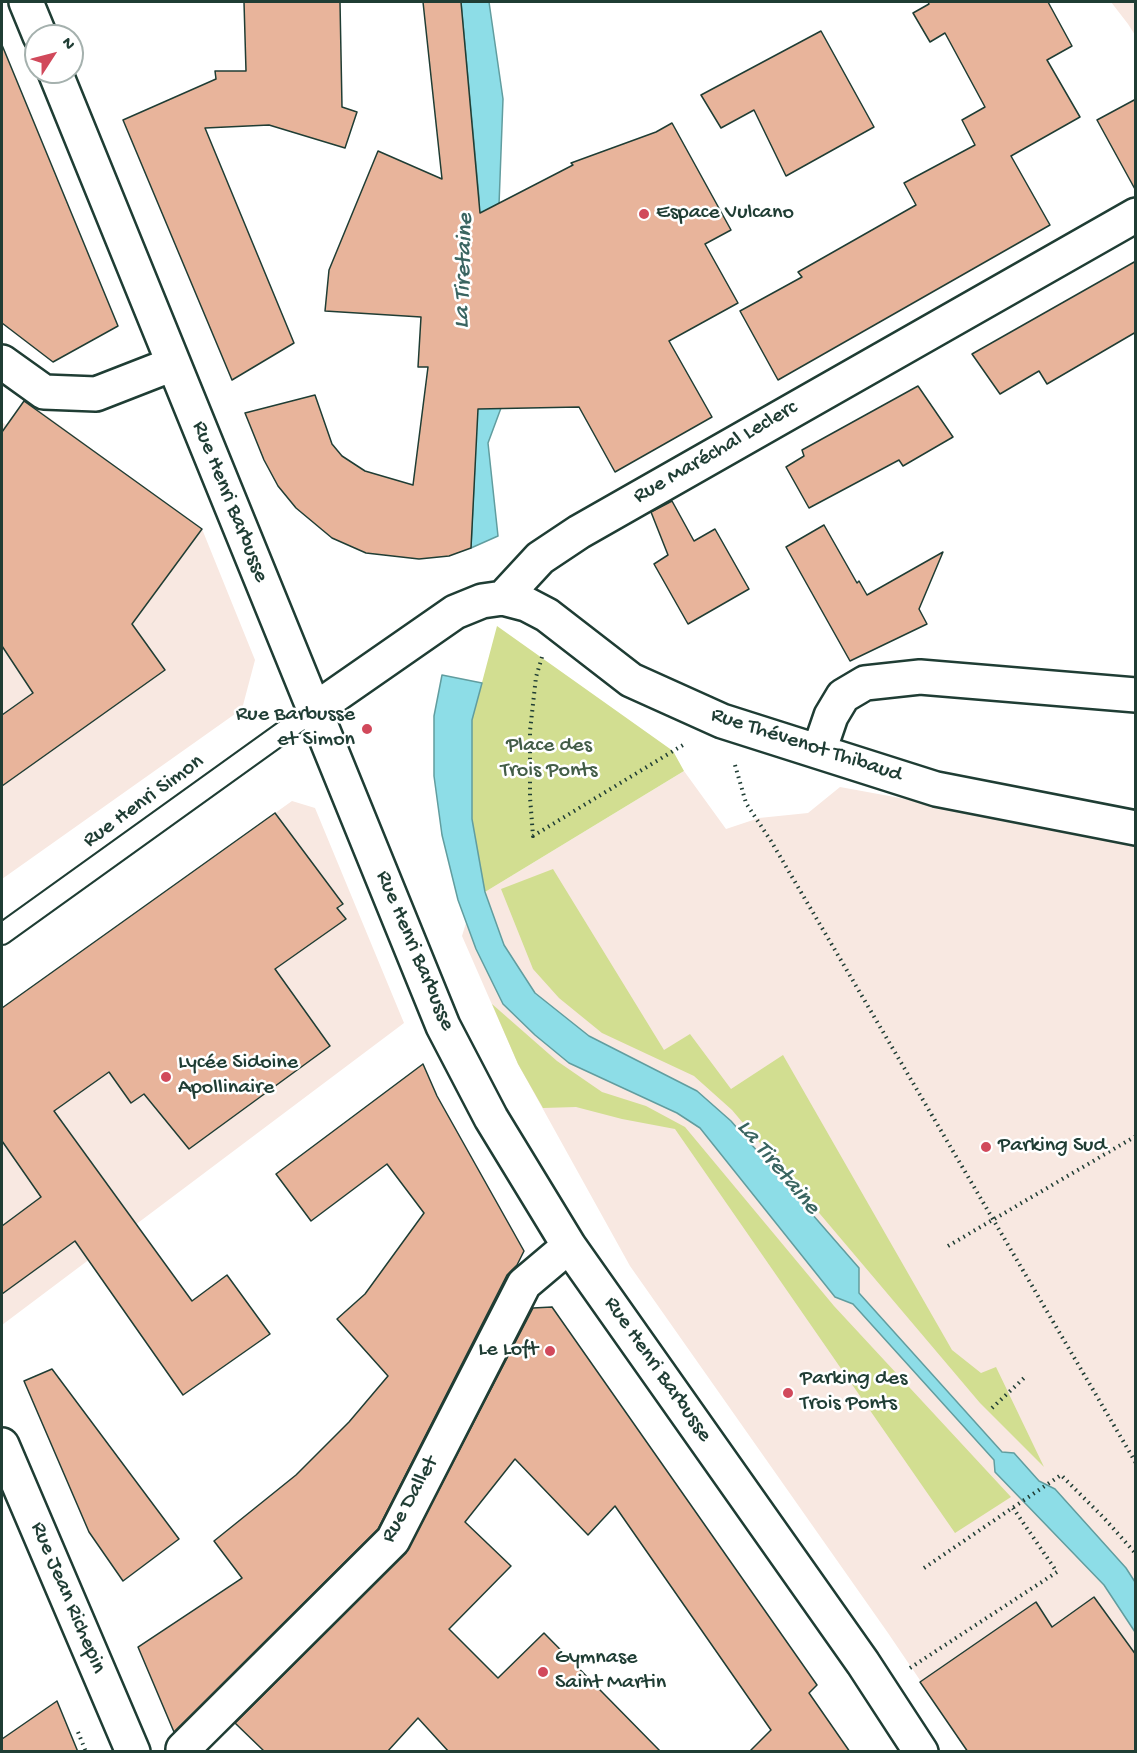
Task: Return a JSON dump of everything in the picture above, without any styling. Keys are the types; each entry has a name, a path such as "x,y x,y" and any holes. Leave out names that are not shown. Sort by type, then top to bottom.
{"street":[{"path":"26,2 35,24"},
{"name":"Rue Henri Barbusse","path":"60,84 443,1026 491,1118 569,1246 879,1688 921,1752"},
{"name":"Rue Maréchal Leclerc","path":"503,598 540,558 579,531 1136,216"},
{"path":"2,362 44,392 96,394 173,364"},
{"path":"314,710 455,612 482,601 503,598"},
{"name":"Rue Thévenot Thibaud","path":"503,598 526,604 547,615 631,680 722,721 936,789 1136,828"},
{"path":"824,753 831,716 843,696 865,683 920,677 1136,695"},
{"name":"Rue Dallet","path":"183,1749 393,1540 524,1284 569,1246"},
{"name":"Rue Jean Richepin","path":"2,1445 133,1752"}],"lane":[{"name":"Rue Henri Simon","path":"2,934 314,710"}],"path":[{"path":"547,615 530,731 530,797 533,836 722,721 746,803 771,841 1136,1463"},
{"path":"948,1246 1136,1136"},
{"path":"992,1408 1023,1378"},
{"path":"924,1568 1061,1475 1136,1554"},
{"path":"879,1688 1057,1572 1013,1508"},
{"path":"78,1732 86,1752"}],"shaded area":[{"path":"1111,2 1135,2 1135,35 1128,24"},
{"path":"25,400 202,529 255,660 242,709 2,879 2,422 6,425"},
{"path":"684,771 726,829 759,818 808,813 840,787 1135,841 1135,1751 968,1751 888,1633 630,1266 518,1064 462,936 469,913 485,892"},
{"name":"Lycée Sidoine Apollinaire","path":"292,801 315,808 404,1023 2,1325 2,1008"}],"green space":[{"name":"Place des Trois Ponts","path":"497,626 673,751 684,771 485,892 472,819 472,720"},
{"path":"553,869 664,1050 690,1034 731,1089 783,1055 952,1350 981,1373 996,1367 1044,1467 980,1403 732,1110 694,1076 602,1033 559,998 533,969 501,889"},
{"path":"492,1004 557,1061 602,1092 646,1106 685,1127 834,1306 1011,1497 955,1533 675,1129 576,1107 543,1108 518,1064"}],"water":[{"path":"461,2 489,2 503,99 499,205 501,408 488,443 498,536 471,548 475,460 467,401 479,198"},
{"path":"442,675 482,683 472,720 472,819 485,892 504,945 535,993 589,1036 697,1091 731,1121 859,1268 859,1293 1002,1452 1014,1453 1039,1481 1055,1489 1126,1568 1135,1582 1135,1632 1104,1585 995,1472 994,1460 853,1304 835,1297 700,1128 677,1113 569,1063 503,1004 476,949 458,900 442,835 434,776 434,716"}],"building":[{"path":"244,2 340,2 342,107 357,112 345,148 269,125 205,128 294,343 232,380 123,120 216,79 215,71 246,71"},
{"path":"423,2 461,2 480,213 573,165 571,163 656,132 672,123 731,230 705,244 738,303 669,341 712,417 615,472 579,407 478,409 471,548 449,556 419,559 366,553 332,538 296,508 278,486 264,460 245,413 315,395 332,444 342,456 365,471 413,485 428,367 418,367 421,317 325,311 329,270 378,151 442,179"},
{"path":"928,2 1048,2 1072,46 1047,60 1080,117 1011,156 1050,225 778,380 740,311 802,277 798,272 916,205 904,183 975,145 962,120 985,107 945,33 930,42 913,13 929,4"},
{"path":"821,31 874,127 786,176 754,110 721,128 701,95"},
{"path":"2,45 118,326 53,362 2,323"},
{"path":"1136,99 1136,191 1097,120"},
{"path":"1136,261 1136,332 1047,384 1039,371 1000,394 972,354"},
{"path":"918,386 953,437 903,466 899,460 809,508 786,467 804,456 802,450"},
{"path":"24,401 202,529 132,624 165,670 2,786 2,715 33,693 2,646 2,432"},
{"path":"672,501 694,541 715,529 749,589 688,624 654,564 668,555 651,512"},
{"path":"824,525 857,583 859,581 867,595 943,552 919,609 927,624 850,661 786,547"},
{"name":"Lycée Sidoine Apollinaire","path":"275,813 343,904 337,908 346,919 275,969 330,1046 189,1149 144,1094 131,1103 109,1072 54,1111 192,1301 227,1275 270,1334 183,1395 75,1241 2,1294 2,1226 41,1197 2,1141 2,1008"},
{"path":"423,1064 437,1096 524,1251 517,1265 507,1275 378,1529 174,1732 138,1647 242,1578 214,1541 296,1475 349,1422 388,1376 337,1319 365,1294 424,1213 387,1164 311,1221 276,1174"},
{"path":"552,1307 817,1685 809,1693 850,1752 749,1752 771,1730 615,1506 588,1535 515,1459 465,1522 511,1566 449,1629 498,1678 544,1633 661,1752 449,1752 418,1718 387,1752 265,1752 235,1723 406,1553 533,1308"},
{"path":"52,1369 179,1539 123,1581 89,1532 24,1381"},
{"path":"1094,1597 1136,1655 1136,1752 968,1752 920,1682 1036,1602 1052,1627"},
{"path":"57,1701 78,1752 2,1752 2,1739"}],"place":[{"name":"Espace Vulcano","path":"644,214"},
{"name":"Rue Barbusse et Simon","path":"367,729"},
{"name":"Lycée Sidoine Apollinaire","path":"166,1077"},
{"name":"Parking Sud","path":"986,1147"},
{"name":"Le Loft","path":"550,1351"},
{"name":"Parking des Trois Ponts","path":"788,1393"},
{"name":"Gymnase Saint Martin","path":"543,1672"}],"water label":[{"name":"La Tiretaine","path":"465,271"},
{"name":"La Tiretaine","path":"777,1168"}]}
